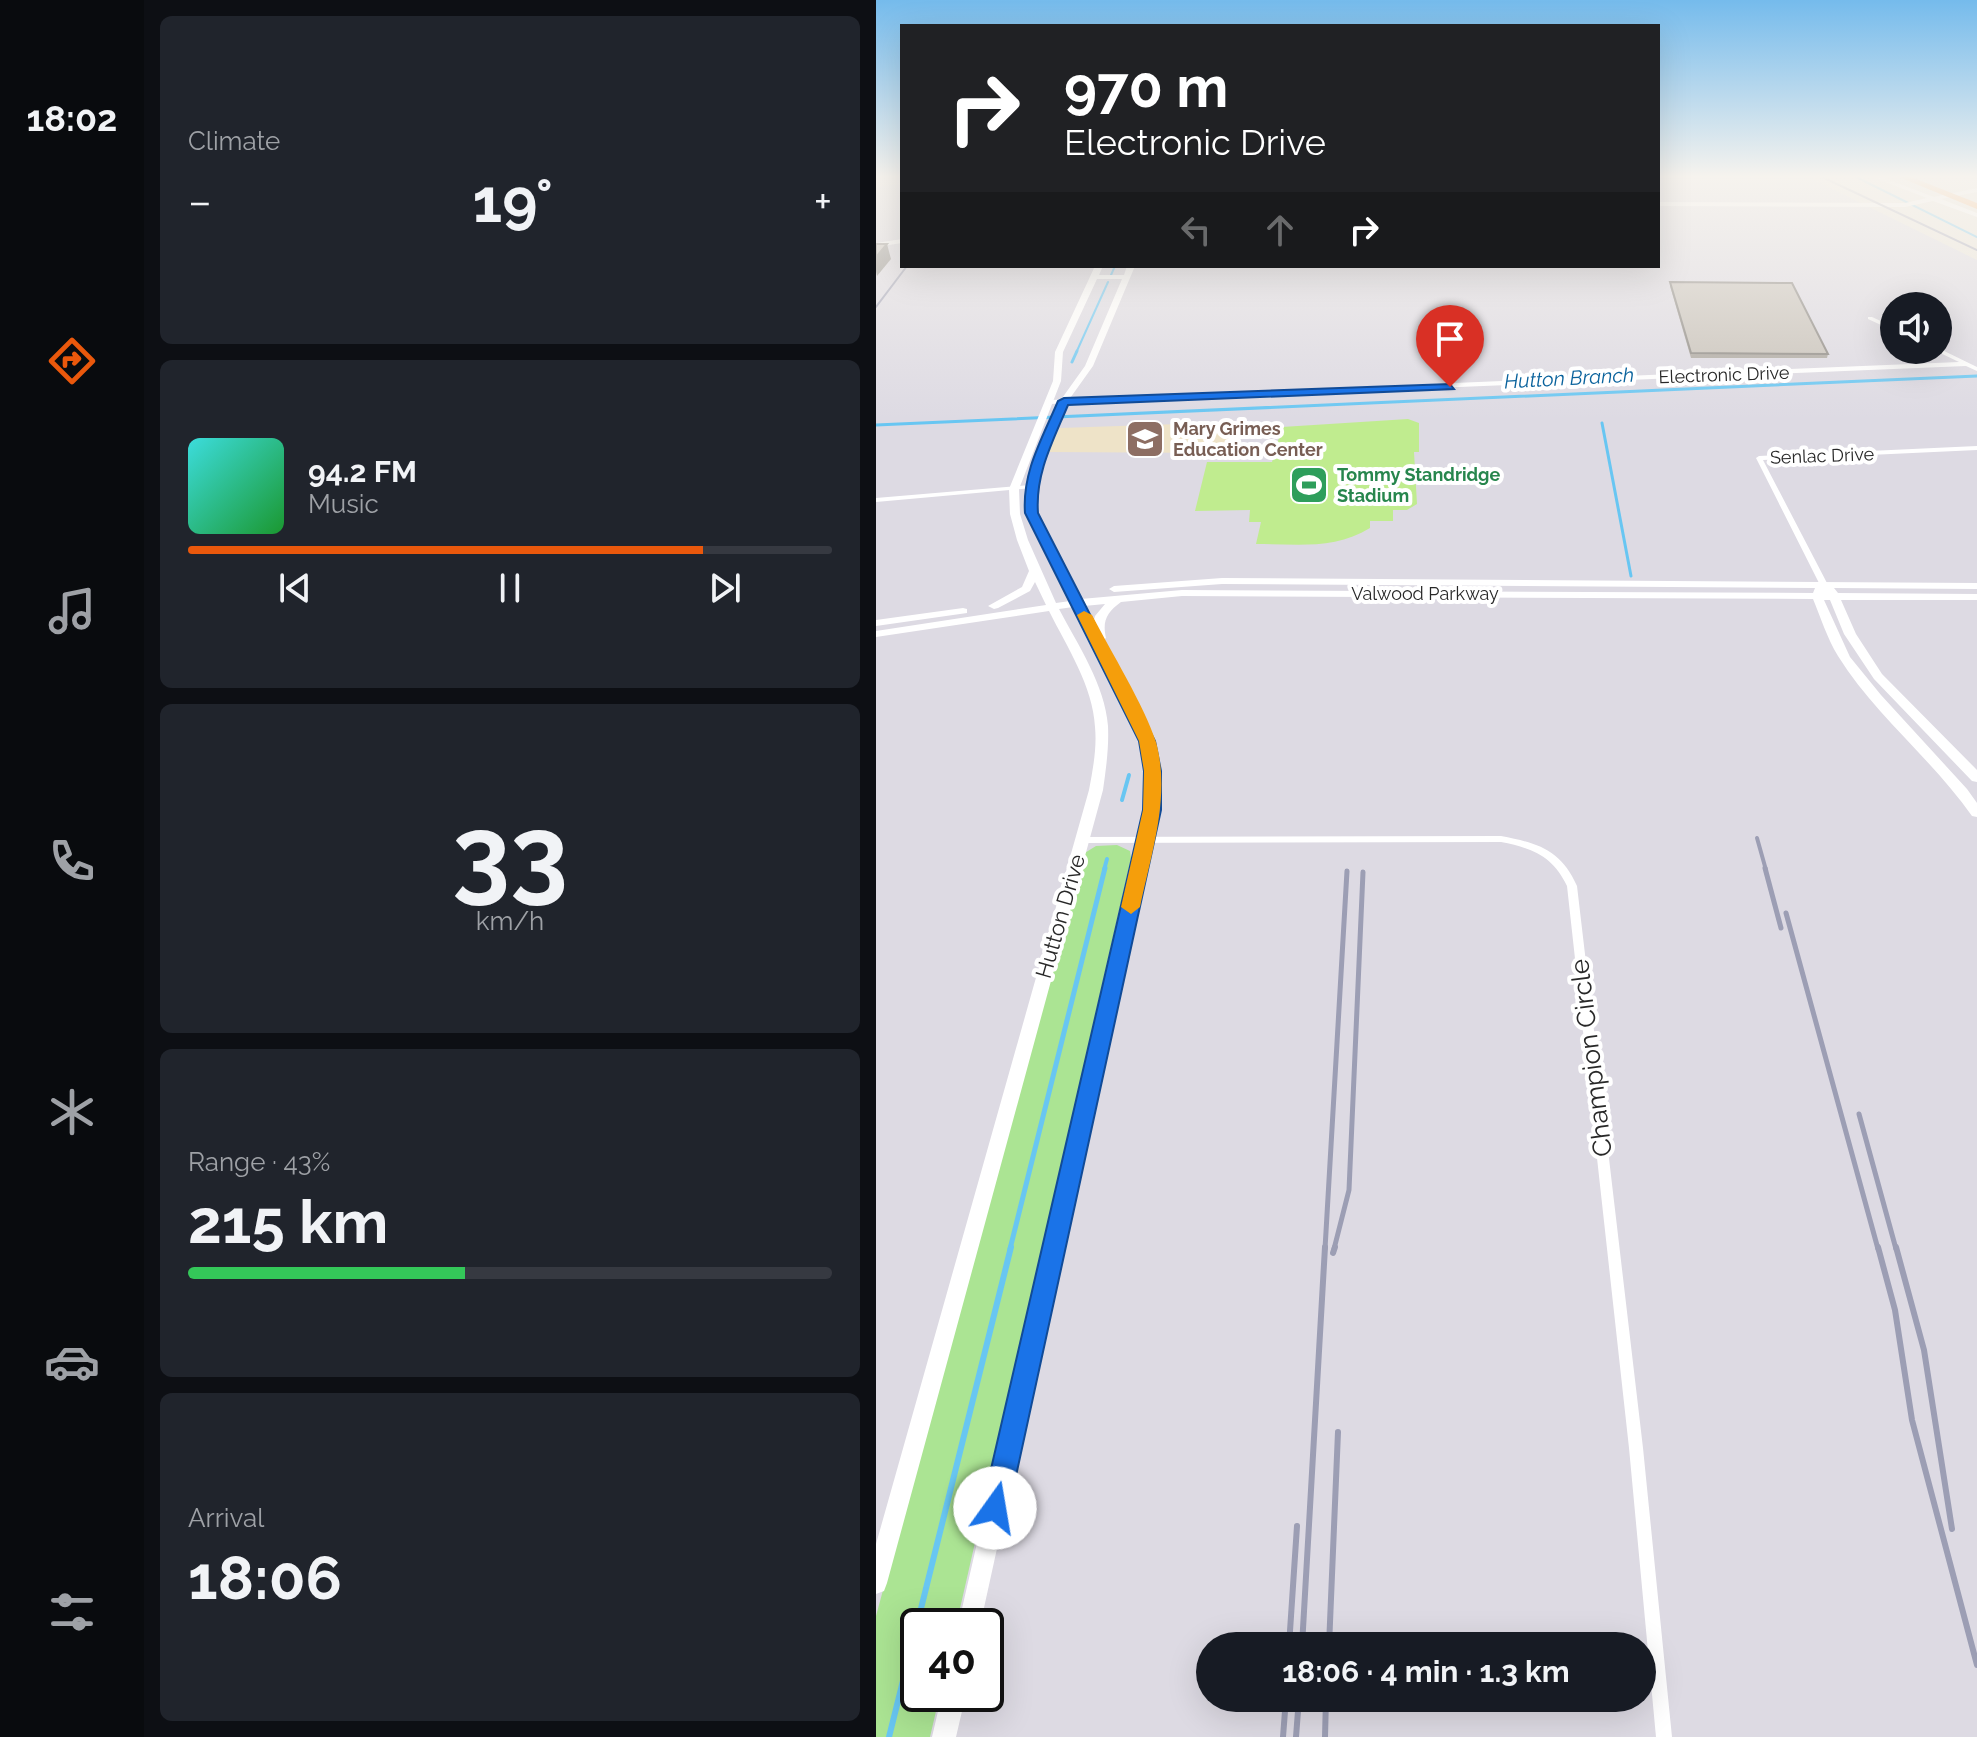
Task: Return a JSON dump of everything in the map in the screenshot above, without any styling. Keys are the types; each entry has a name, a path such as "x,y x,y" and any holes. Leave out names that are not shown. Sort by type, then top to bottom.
{"street":[{"name":"Hutton Drive","path":"876,1583 1096,790 1103,742 1099,706 1013,515 1014,489 1057,381 1059,352 1098,268"},
{"path":"973,1608 1152,810 1152,771 1147,741 1031,513 1030,487 1051,430 1062,404 1089,366 1130,268"},
{"path":"1093,277 1126,277"},
{"path":"1870,318 1880,323"},
{"path":"1952,357 1977,369"},
{"name":"Electronic Drive","path":"1049,405 1966,364"},
{"name":"Senlac Drive","path":"1977,448 1759,458 1820,589 1842,653 1877,697 1945,769 1977,813"},
{"path":"876,500 1030,487"},
{"path":"994,606 1026,589 1036,569"},
{"name":"Valwood Parkway","path":"876,634 1052,602 1187,582 1355,587 1977,590"},
{"name":"Valwood Parkway","path":"1076,598 1355,587"},
{"name":"Valwood Parkway","path":"1820,589 1836,595 1977,590"},
{"path":"1836,595 1850,634 1893,693 1977,778"},
{"path":"1100,646 1099,617 1103,609 1124,597"},
{"name":"Valwood Parkway","path":"876,623 994,606 1052,602"},
{"path":"1877,697 1893,693"},
{"name":"Champion Circle","path":"1082,840 1501,839 1529,844 1549,853 1567,871 1572,886 1622,1322 1664,1737"},
{"path":"944,1737 950,1712"}],"shaded area":[{"path":"876,258 900,258 900,268 1660,268 1660,258 1977,260 1977,1737 876,1737"},
{"name":"Mary Grimes Education Center","path":"1238,422 1233,449 1219,453 1048,452 1060,428"}],"green space":[{"name":"Tommy Standridge Stadium","path":"1408,419 1419,423 1419,452 1414,452 1417,504 1407,510 1393,510 1393,521 1370,521 1370,528 1357,535 1329,543 1256,544 1261,522 1249,522 1250,510 1195,511 1207,462 1272,462 1282,427"},
{"path":"1117,845 1130,851 1131,858 960,1608 900,1608 900,1712 936,1712 930,1737 876,1737 876,1616 1083,854 1096,846"}],"building":[{"path":"1670,282 1792,283 1828,354 1691,353"}],"waterway":[{"path":"1111,275 1114,268"},
{"path":"1076,353 1108,282"},
{"path":"1072,362 1077,351"},
{"name":"Hutton Branch","path":"876,425 1977,376"},
{"path":"1602,423 1631,576"},
{"path":"1122,800 1129,775"},
{"path":"1104,870 1107,859"},
{"path":"1010,1249 1105,868"},
{"path":"889,1737 1011,1247"}],"railway":[{"path":"876,307 905,268"},
{"path":"1757,838 1766,870"},
{"path":"1765,868 1781,928"},
{"path":"1325,1249 1347,871"},
{"path":"1334,1249 1349,1190 1363,872"},
{"path":"1786,913 1878,1249"},
{"path":"1859,1114 1896,1249"},
{"path":"1303,1632 1325,1247"},
{"path":"1333,1253 1335,1247"},
{"path":"1878,1247 1895,1310 1912,1420 1977,1665"},
{"path":"1896,1247 1924,1350 1952,1529"},
{"path":"1330,1632 1338,1432"},
{"path":"1290,1632 1297,1526"},
{"path":"1283,1737 1285,1712"},
{"path":"1296,1737 1298,1712"},
{"path":"1325,1737 1326,1712"}],"slow traffic":[{"path":"1084,615 1147,741 1152,771 1152,810 1131,907"}],"place":[{"name":"Mary Grimes Education Center","path":"1145,439"},
{"name":"Tommy Standridge Stadium","path":"1309,485"}],"route":[{"path":"995,1508 1152,810 1152,771 1147,741 1031,513 1030,487 1041,454 1064,401 1450,387"}]}
